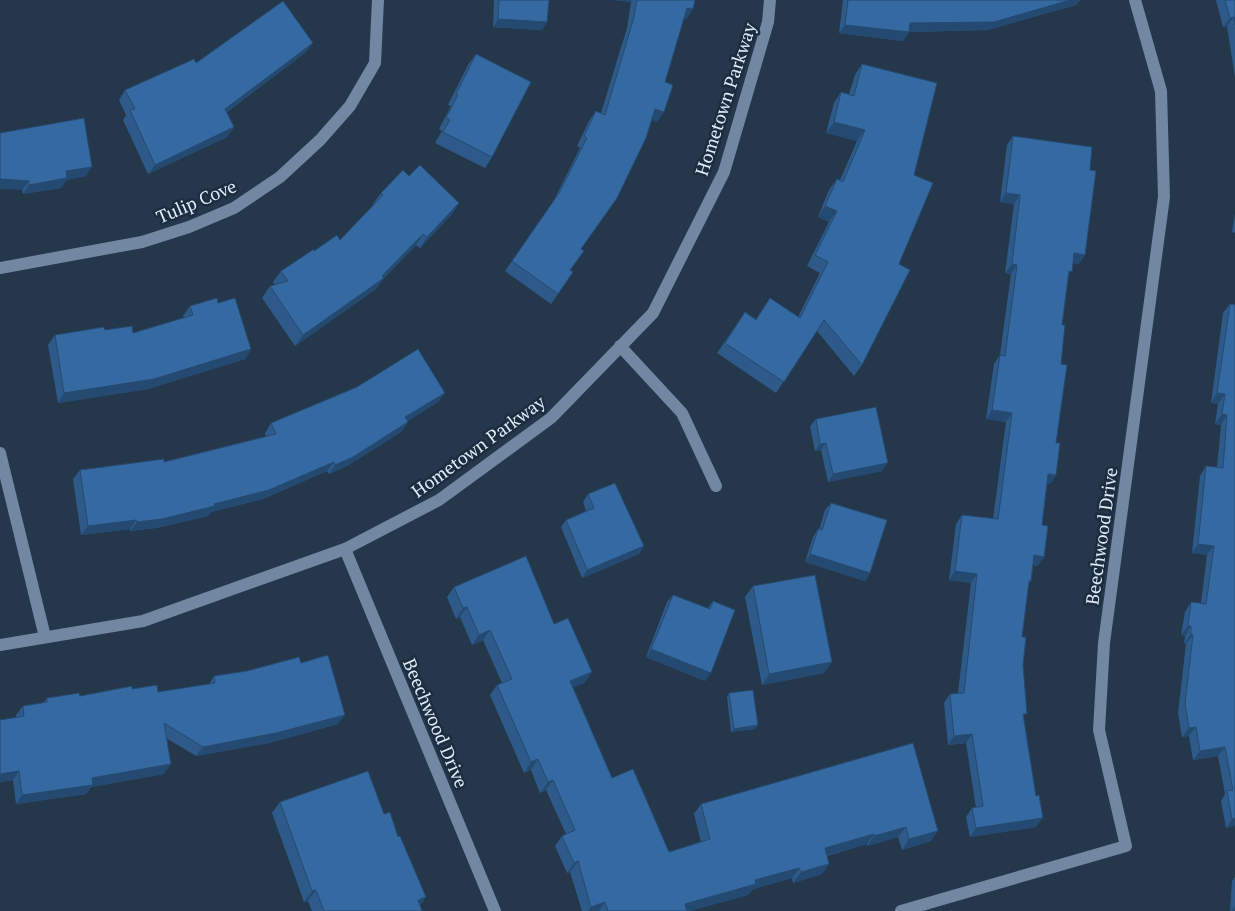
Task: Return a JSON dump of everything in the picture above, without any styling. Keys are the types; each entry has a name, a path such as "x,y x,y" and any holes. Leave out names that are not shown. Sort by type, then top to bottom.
{"street":[{"name":"Tulip Cove","path":"0,268 152,239 234,208 280,177 320,140 350,106 375,64 378,0"},
{"name":"Hometown Parkway","path":"0,645 143,621 345,549 439,500 551,418 653,313 724,172 768,22 770,0"},
{"name":"Beechwood Drive","path":"901,911 1126,846 1099,730 1103,652 1164,197 1161,91 1135,0"},
{"path":"620,346 682,414 716,486"},
{"path":"0,453 45,637"},
{"name":"Beechwood Drive","path":"345,549 495,911"}],"building":[{"path":"499,0 549,0 547,22 498,19"},
{"path":"637,0 695,0 693,9 687,8 665,82 673,85 664,112 655,109 646,138 617,198 581,249 584,251 570,270 573,272 558,294 512,261 559,193 587,138 584,136 596,111 605,115 634,17"},
{"path":"848,0 1070,0 994,22 910,23 909,32 845,25"},
{"path":"1225,0 1235,0 1235,25 1234,17 1230,18"},
{"path":"283,1 313,43 225,109 234,127 155,165 130,110 135,109 125,90 194,59 196,63"},
{"path":"476,54 531,82 492,157 443,132 450,120 446,118 458,95 456,94"},
{"path":"862,64 937,83 914,175 933,183 899,264 910,270 862,365 824,320 784,382 725,343 745,312 756,320 770,298 800,318 828,262 815,255 837,211 825,206 837,179 843,182 865,130 834,122 841,92 854,96"},
{"path":"84,118 92,167 66,171 67,178 29,185 29,181 0,179 0,133"},
{"path":"1013,136 1092,147 1090,170 1096,171 1085,255 1074,253 1072,272 1069,271 1062,325 1065,325 1061,364 1067,365 1056,443 1060,443 1056,475 1048,474 1042,525 1048,526 1044,557 1034,555 1022,637 1026,637 1023,665 1027,714 1023,714 1036,796 1039,795 1043,818 976,828 972,808 983,806 972,734 954,736 950,694 964,693 977,574 955,571 962,515 998,519 1012,413 992,410 1000,355 1005,356 1017,265 1012,264 1020,195 1006,193"},
{"path":"420,165 459,203 427,237 423,234 382,276 384,278 303,335 270,286 288,281 281,271 314,249 314,251 337,235 340,240 383,195 381,193 403,170 409,176"},
{"path":"217,298 218,303 235,298 251,349 154,379 64,393 55,335 104,327 105,330 132,326 133,333 193,315 190,306"},
{"path":"1230,304 1235,305 1235,818 1232,819 1227,791 1233,790 1225,747 1200,751 1196,727 1189,728 1185,704 1193,635 1191,634 1191,626 1188,626 1191,602 1206,604 1214,546 1198,544 1206,466 1223,468 1227,415 1222,414 1225,394 1217,393"},
{"path":"418,349 445,393 405,417 408,422 353,457 335,465 334,462 269,490 214,504 215,506 162,519 88,526 80,470 164,459 164,462 276,434 271,423 357,387"},
{"path":"876,407 888,463 833,474 826,443 820,444 816,419"},
{"path":"615,483 644,546 587,570 566,520 594,508 588,494"},
{"path":"831,503 887,520 870,573 810,554 818,529 822,530"},
{"path":"526,556 554,624 568,618 592,672 570,681 612,778 633,769 669,852 710,839 701,804 913,743 938,831 909,839 906,827 825,848 829,864 801,872 799,868 755,880 756,884 685,904 687,911 608,911 605,902 591,907 578,861 574,863 562,836 575,830 553,780 548,782 538,759 531,762 497,685 512,679 490,630 479,635 467,607 463,608 454,587"},
{"path":"815,575 832,662 769,674 753,586"},
{"path":"673,595 710,609 713,601 735,610 711,673 651,649"},
{"path":"328,655 345,715 276,733 203,747 164,723 171,764 92,778 93,785 22,795 19,771 0,774 0,720 24,716 23,706 47,702 47,698 79,693 80,696 132,686 132,689 157,685 158,692 215,683 214,676 247,671 299,657 301,663"},
{"path":"753,690 758,725 734,729 729,693"},
{"path":"368,771 384,814 390,812 398,837 400,836 426,897 418,900 422,911 324,911 316,890 312,891 280,802"}]}
